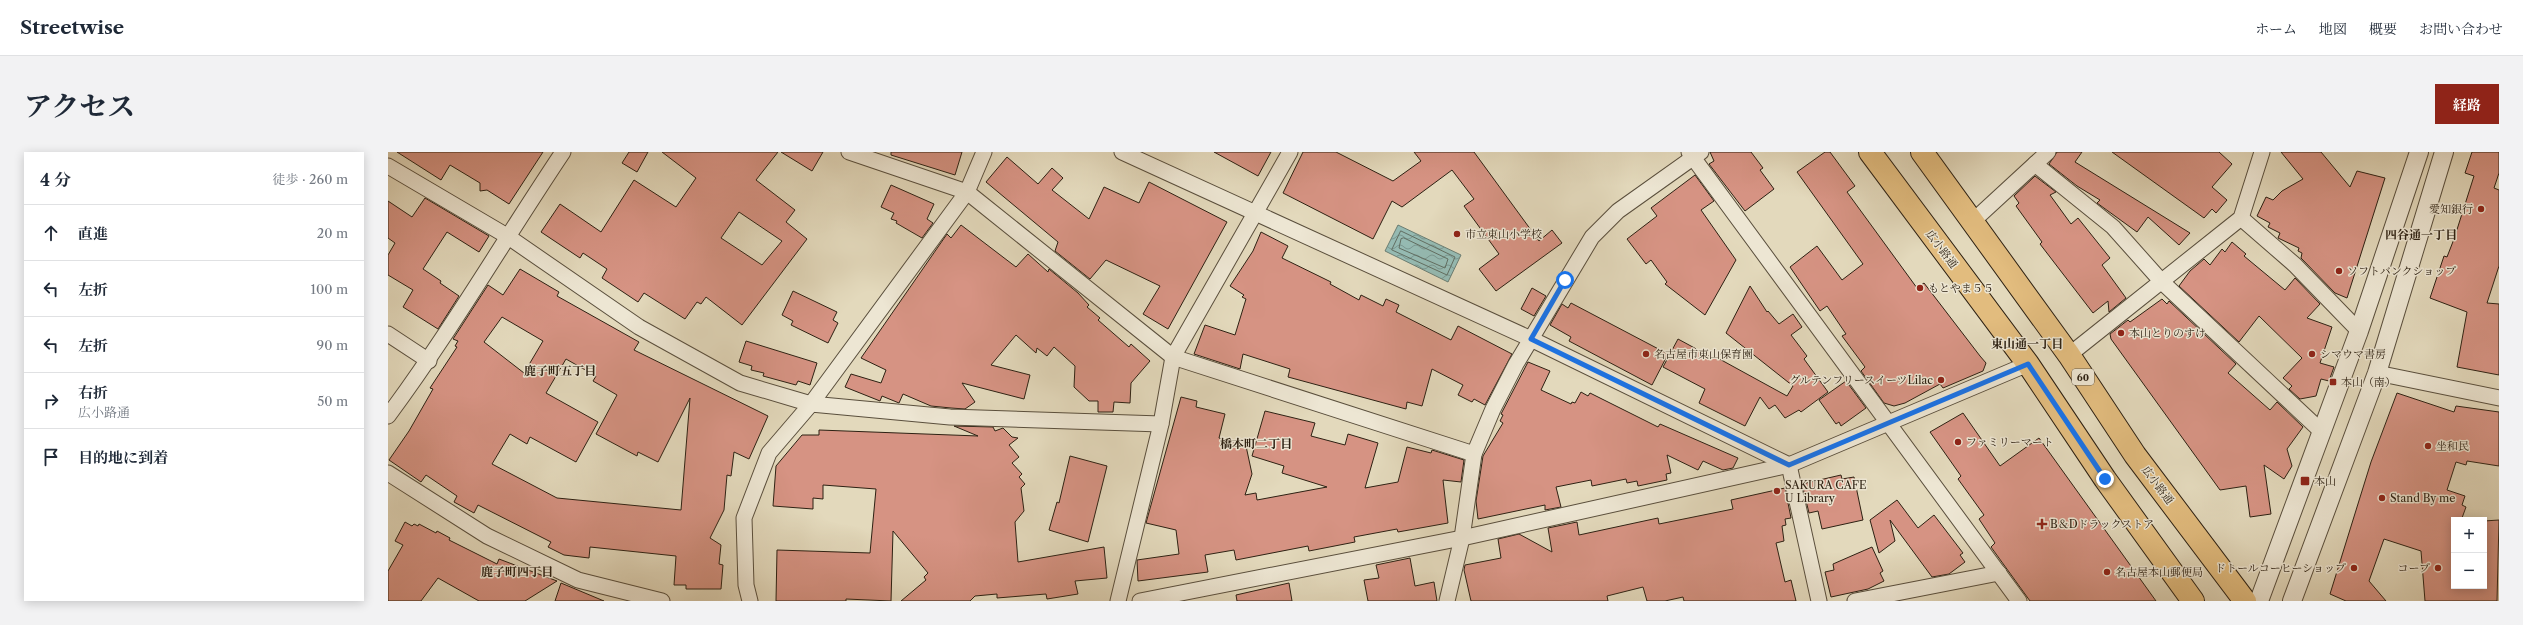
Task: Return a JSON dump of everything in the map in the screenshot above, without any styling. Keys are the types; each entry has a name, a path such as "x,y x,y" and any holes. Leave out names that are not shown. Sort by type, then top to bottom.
{"main road":[{"name":"広小路通","path":"1870,152 2028,364 2105,479 2193,601"},
{"name":"広小路通","path":"1922,152 2069,355 2135,455 2245,601"}],"street":[{"path":"388,416 429,361 474,293 507,236 563,152"},
{"path":"849,152 967,192 1173,357 1474,454"},
{"path":"750,601 746,585 744,518 769,453 811,404 967,192 984,152"},
{"path":"1122,152 1531,339 1789,465"},
{"path":"1118,601 1161,424 1173,357 1253,213 1290,152"},
{"path":"1972,222 2048,152"},
{"path":"2069,355 2241,218 2262,152"},
{"path":"2259,601 2359,331 2419,152"},
{"path":"2292,601 2377,373 2444,152"},
{"path":"1447,601 1462,538 1474,454 1493,409 1531,339 1592,237 1618,211 1694,154 1887,424 1911,452 2019,601"},
{"path":"2035,164 2113,226 2162,282 2321,431"},
{"path":"388,166 507,236 639,327 740,382 811,404 950,417 1161,424"},
{"path":"2241,218 2295,265 2359,331"},
{"path":"388,334 429,361"},
{"path":"1140,601 1462,538 1789,465 2028,364"},
{"path":"2377,373 2499,398"},
{"path":"1789,465 1819,601"},
{"path":"388,473 487,536 578,580 662,601"},
{"path":"1856,601 1999,573"}],"water":[{"path":"1398,225 1461,255 1448,282 1385,251"}],"building":[{"path":"397,152 543,152 509,204 487,190 480,191 480,183 450,165 441,180"},
{"path":"629,152 648,152 637,172 622,163"},
{"path":"662,152 778,152 756,180 795,210 786,222 807,239 742,325 706,297 701,304 697,302 685,319 644,293 638,302 602,278 607,269 583,253 580,258 541,232 560,204 601,232 634,180 676,207 696,178","holes":["739,212 782,241 762,265 721,238"]},
{"path":"781,152 823,152 812,171"},
{"path":"891,152 962,152 955,175 891,155"},
{"path":"1214,152 1271,152 1258,176"},
{"path":"1303,152 1336,152 1393,181 1421,161 1414,152 1474,152 1539,241 1552,230 1562,243 1496,291 1479,269 1499,254 1464,206 1474,199 1452,170 1402,207 1392,201 1373,239 1283,193"},
{"path":"1710,152 1751,152 1763,168 1760,170 1774,189 1745,211 1709,164 1714,161"},
{"path":"1825,152 1830,152 1855,186 1847,192 1917,288 1924,283 1986,363 1983,371 1943,388 1940,384 1905,403 1894,406 1884,403 1861,371 1865,367 1842,336 1846,334 1827,306 1820,311 1790,267 1817,246 1842,280 1863,264 1797,172"},
{"path":"2057,152 2082,152 2075,162 2190,233 2179,245 2148,217 2137,232 2097,203 2100,200 2077,186 2049,164"},
{"path":"2112,152 2219,152 2232,164 2212,187 2227,200 2216,213 2212,209 2204,218"},
{"path":"2281,152 2321,152 2350,187 2357,171 2385,178 2347,298 2335,293 2301,258 2302,253 2298,251 2299,248 2278,238 2280,233 2268,227 2270,223 2257,216 2266,197 2273,200 2282,191 2303,179"},
{"path":"2472,152 2499,152 2499,173 2494,188 2499,190 2499,266 2487,303 2499,304 2499,375 2457,367 2467,312 2430,298 2444,256 2447,257 2454,239 2474,176 2465,173"},
{"path":"1007,157 1038,184 1052,168 1063,178 1052,190 1089,219 1104,187 1139,203 1149,182 1227,222 1168,329 1143,314 1160,286 1106,260 1090,279 1055,251 1058,242 986,182"},
{"path":"1695,175 1714,201 1701,210 1736,260 1705,315 1665,284 1667,282 1651,260 1646,264 1627,239 1657,216 1651,208"},
{"path":"2035,176 2056,192 2050,195 2071,224 2078,218 2110,258 2102,265 2126,298 2109,312 2108,301 2093,313 2040,244 2042,242 2016,206 2019,203 2014,196"},
{"path":"891,185 934,204 927,219 933,223 922,238 896,223 897,221 891,219 894,213 881,207"},
{"path":"425,198 489,236 479,252 447,232 423,269 441,281 440,283 459,296 438,329 403,307 413,290 388,275 388,255 395,243 388,238 388,201 412,217"},
{"path":"961,225 1016,267 1028,254 1048,272 1049,269 1078,293 1089,305 1087,307 1100,318 1098,320 1129,347 1131,344 1150,361 1131,383 1130,403 1114,402 1113,412 1098,412 1098,401 1089,401 1074,387 1075,366 1054,347 1047,356 1037,348 1036,353 1016,335 991,365 1030,375 1024,399 962,383 975,402 965,409 931,406 903,394 899,403 882,396 880,401 845,387 851,374 881,383 886,370 861,358 947,234 951,238"},
{"path":"1261,232 1288,246 1282,258 1331,282 1330,284 1359,300 1361,295 1383,306 1386,299 1399,305 1396,312 1451,340 1458,326 1512,354 1485,405 1474,399 1472,402 1458,395 1463,385 1432,369 1422,406 1407,402 1406,409 1288,377 1290,369 1243,354 1240,369 1194,354 1205,325 1235,335 1246,299 1242,297 1244,295 1230,286 1253,251"},
{"path":"2232,242 2246,254 2244,256 2285,290 2295,278 2320,304 2307,318 2332,327 2320,363 2334,367 2329,381 2321,379 2316,396 2300,399 2289,389 2292,386 2283,378 2302,358 2259,316 2239,342 2179,286 2190,271 2204,259 2210,265 2222,249 2225,252"},
{"path":"520,269 559,292 557,296 639,342 634,350 768,416 749,459 734,452 731,476 727,475 724,510 710,538 721,545 719,564 723,565 721,589 686,589 686,585 674,585 676,556 590,547 589,558 564,555 548,547 551,542 478,505 474,513 454,502 457,496 426,475 421,482 389,460 409,431 433,389 430,388 457,347 455,346 458,341 453,339 488,285 503,295","holes":["502,317 543,341 524,373 484,342","566,359 596,376 593,381 617,395 596,434 637,456 638,452 658,462 690,398 681,510 557,498 492,464 510,434 527,444 530,437 576,462 598,422 546,393"]},
{"path":"1750,286 1767,312 1768,311 1779,324 1793,314 1802,327 1791,335 1807,356 1804,359 1828,392 1801,412 1799,410 1785,418 1775,405 1769,409 1760,397 1745,426 1699,403 1705,389 1663,367 1678,339 1713,358 1714,356 1787,396 1793,386 1726,333"},
{"path":"1532,288 1546,296 1534,316 1521,309"},
{"path":"793,291 837,312 833,320 838,323 828,343 791,325 793,321 782,315"},
{"path":"2162,299 2167,304 2169,301 2236,364 2228,373 2270,410 2277,402 2303,427 2287,449 2292,466 2284,479 2264,465 2271,514 2250,517 2246,486 2220,490 2111,339 2110,334 2128,320 2130,322"},
{"path":"1571,303 1668,354 1652,385 1569,341 1571,337 1550,325 1562,304 1568,308"},
{"path":"746,341 817,363 810,385 798,381 796,385 763,376 764,373 751,370 752,366 739,362"},
{"path":"1528,362 1550,371 1541,390 1571,404 1572,402 1575,403 1581,392 1588,396 1590,393 1658,427 1660,424 1738,458 1733,468 1723,470 1703,461 1698,470 1667,455 1671,473 1666,474 1667,480 1638,486 1637,481 1627,483 1626,479 1592,486 1591,480 1556,487 1561,507 1545,510 1545,505 1478,519 1476,501 1483,456 1503,423 1500,421 1503,415 1501,414"},
{"path":"1846,381 1866,408 1841,426 1839,422 1836,424 1819,400"},
{"path":"2397,393 2454,412 2456,406 2499,412 2499,466 2467,461 2466,465 2456,462 2447,490 2465,496 2462,505 2466,507 2462,517 2451,517 2451,589 2487,589 2487,521 2499,520 2497,601 2425,601 2421,551 2384,539 2369,581 2386,601 2346,601 2330,594 2371,462"},
{"path":"1181,397 1197,401 1196,407 1225,414 1219,438 1246,446 1252,474 1245,495 1256,493 1257,500 1327,487 1282,473 1284,466 1252,456 1265,411 1315,423 1311,436 1345,445 1348,434 1378,443 1365,488 1398,482 1407,447 1431,453 1432,450 1464,460 1461,482 1443,480 1448,523 1398,532 1397,529 1354,537 1355,542 1309,551 1308,546 1236,560 1234,550 1205,555 1208,572 1138,581 1137,560 1179,554 1176,530 1146,523"},
{"path":"1963,413 2000,466 2039,438 2156,601 2030,601 1991,547 1995,543 1979,519 1984,515 1958,479 1961,476 1930,432"},
{"path":"954,426 993,427 995,431 1003,428 1012,437 1018,438 1009,445 1019,457 1012,463 1022,474 1019,477 1025,484 1021,488 1024,511 1015,522 1018,562 1104,547 1107,578 1075,581 1078,594 1047,599 1046,594 997,598 997,594 975,596 970,601 901,601 926,580 924,577 928,573 893,531 891,601 846,599 846,601 776,601 777,550 870,553 876,489 823,485 823,499 813,498 813,509 773,506 776,466 802,435 819,435 819,430 978,436"},
{"path":"1070,456 1107,466 1088,542 1049,530 1057,502 1059,503"},
{"path":"1841,475 1842,479 1854,477 1863,520 1822,529 1818,511 1809,513 1802,484"},
{"path":"1785,488 1791,518 1785,519 1786,525 1782,526 1784,541 1776,543 1785,582 1791,580 1796,601 1684,601 1683,597 1665,601 1647,601 1643,587 1607,596 1608,601 1471,601 1464,570 1465,565 1501,558 1498,539 1519,534 1552,552 1548,528 1577,522 1579,535 1658,518 1659,524 1733,509 1731,500"},
{"path":"1897,500 1918,528 1934,515 1963,553 1960,555 1965,562 1949,574 1932,577 1890,520 1895,541 1879,553 1870,520"},
{"path":"405,522 412,526 414,524 418,526 419,524 436,533 437,531 450,538 449,540 497,564 499,559 557,581 525,601 479,601 438,578 421,601 388,601 388,571 403,545 395,541"},
{"path":"1872,547 1883,571 1880,573 1884,581 1868,589 1831,597 1825,572 1834,570 1833,564"},
{"path":"1410,558 1415,586 1434,582 1437,601 1368,601 1364,580 1379,578 1376,565"},
{"path":"561,583 604,601 555,601"},
{"path":"1289,583 1292,601 1237,601 1236,595"}],"place":[{"name":"愛知銀行","path":"2481,209"},
{"name":"市立東山小学校","path":"1457,234"},
{"name":"ソフトバンクショップ","path":"2339,271"},
{"name":"もとやま５５","path":"1920,288"},
{"name":"本山とりのすけ","path":"2121,333"},
{"name":"名古屋市東山保育園","path":"1646,354"},
{"name":"シマウマ書房","path":"2312,354"},
{"name":"グルテンフリースイーツLilac","path":"1941,380"},
{"name":"本山（南）","path":"2333,382"},
{"name":"ファミリーマート","path":"1958,442"},
{"name":"坐和民","path":"2428,446"},
{"name":"本山","path":"2305,481"},
{"name":"SAKURA CAFE U Library","path":"1777,491"},
{"name":"Stand By me","path":"2382,498"},
{"name":"B＆Dドラックストア","path":"2042,524"},
{"name":"ドトールコーヒーショップ","path":"2354,568"},
{"name":"コープ","path":"2438,568"},
{"name":"名古屋本山郵便局","path":"2107,572"}],"district":[{"name":"四谷通一丁目","path":"2421,235"},
{"name":"東山通一丁目","path":"2027,344"},
{"name":"鹿子町五丁目","path":"560,371"},
{"name":"橋本町二丁目","path":"1256,444"},
{"name":"鹿子町四丁目","path":"517,572"}],"route":[{"path":"1565,280 1531,339 1789,465 2028,364 2105,479"}]}
